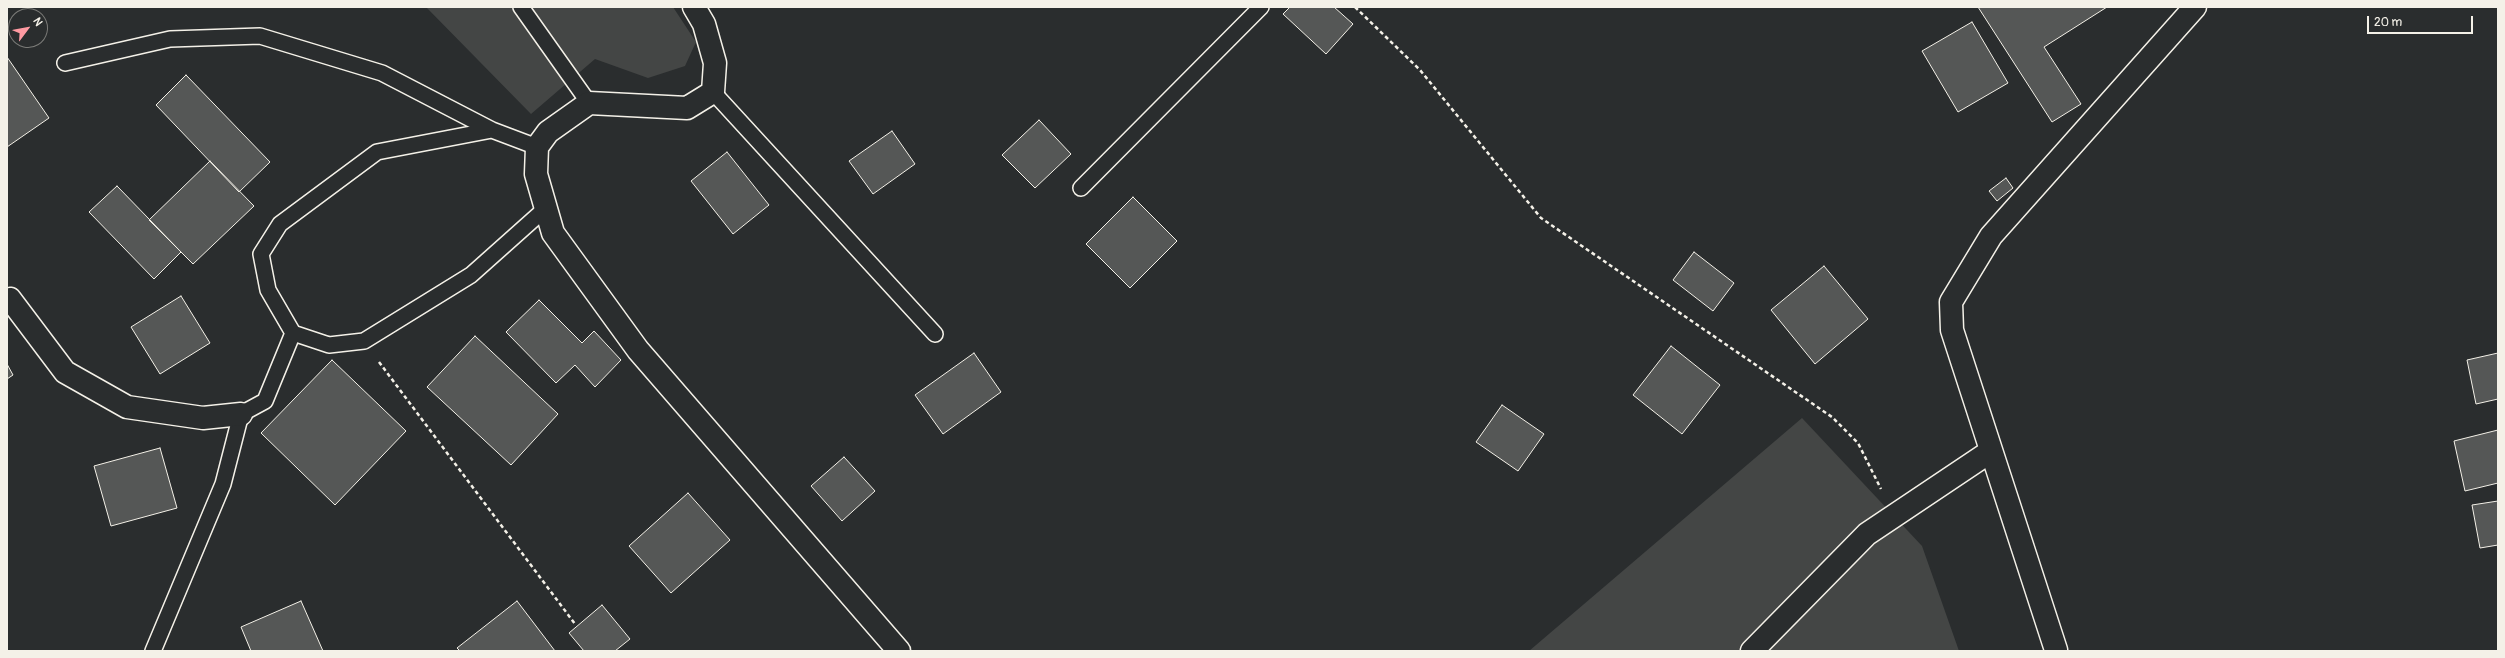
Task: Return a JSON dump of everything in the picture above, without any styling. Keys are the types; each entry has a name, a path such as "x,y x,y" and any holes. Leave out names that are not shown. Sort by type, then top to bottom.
{"street":[{"path":"694,7 704,24 716,63 713,92 687,108 589,103 548,132 537,147 536,174 545,208 553,233 638,350 899,651"},
{"path":"2057,651 1952,330 1951,302 1990,236 2195,7"},
{"path":"10,299 65,372 126,407 203,418 241,414"},
{"path":"1752,651 1867,534 1991,451"}],"lane":[{"path":"521,7 589,103"},
{"path":"1080,188 1261,7"},
{"path":"65,63 170,39 260,36 382,73 492,130 537,147"},
{"path":"713,92 935,334"},
{"path":"492,130 377,152 280,224 260,254 268,290 293,333 329,345 364,341 471,275 545,208"},
{"path":"153,651 223,484 241,414 264,401 293,333"}],"path":[{"path":"1355,7 1420,70 1541,218 1832,417 1858,443 1894,516"},
{"path":"364,341 575,624"}],"shaded area":[{"path":"426,7 673,7 696,42 685,66 648,78 595,59 531,114"},
{"path":"1802,418 1922,546 1959,651 1529,651"}],"building":[{"path":"1290,7 1334,7 1353,24 1326,54 1283,14"},
{"path":"1978,7 2107,7 2044,47 2081,104 2052,122"},
{"path":"1972,22 2008,83 1958,112 1922,51"},
{"path":"7,57 49,118 7,147"},
{"path":"186,75 270,162 239,192 156,105"},
{"path":"1039,120 1071,154 1035,188 1002,155"},
{"path":"892,131 915,164 873,194 849,161"},
{"path":"727,152 769,205 733,234 691,181"},
{"path":"210,161 254,206 193,264 149,220"},
{"path":"2006,178 2013,188 1997,201 1989,191"},
{"path":"117,186 181,252 154,279 89,212"},
{"path":"1133,197 1177,241 1130,288 1086,244"},
{"path":"1694,252 1734,283 1713,311 1673,280"},
{"path":"1824,266 1868,319 1815,364 1771,310"},
{"path":"181,296 210,343 160,374 131,327"},
{"path":"539,300 582,343 594,331 621,360 595,387 575,365 556,383 506,332"},
{"path":"475,336 558,414 511,465 427,387"},
{"path":"1671,346 1720,385 1682,434 1633,395"},
{"path":"974,353 1001,392 943,434 915,395"},
{"path":"2498,353 2498,399 2476,404 2467,360"},
{"path":"332,360 406,431 335,505 261,433"},
{"path":"7,364 13,375 7,379"},
{"path":"1502,405 1544,434 1518,471 1476,442"},
{"path":"2498,430 2498,483 2465,491 2454,441"},
{"path":"160,448 177,508 111,526 94,466"},
{"path":"844,457 875,491 842,521 811,486"},
{"path":"688,493 730,540 671,593 629,546"},
{"path":"2498,501 2498,545 2480,548 2472,505"},
{"path":"301,601 323,651 251,651 241,627"},
{"path":"517,601 555,651 460,651 457,648"},
{"path":"602,605 630,639 615,651 584,651 569,633"}]}
